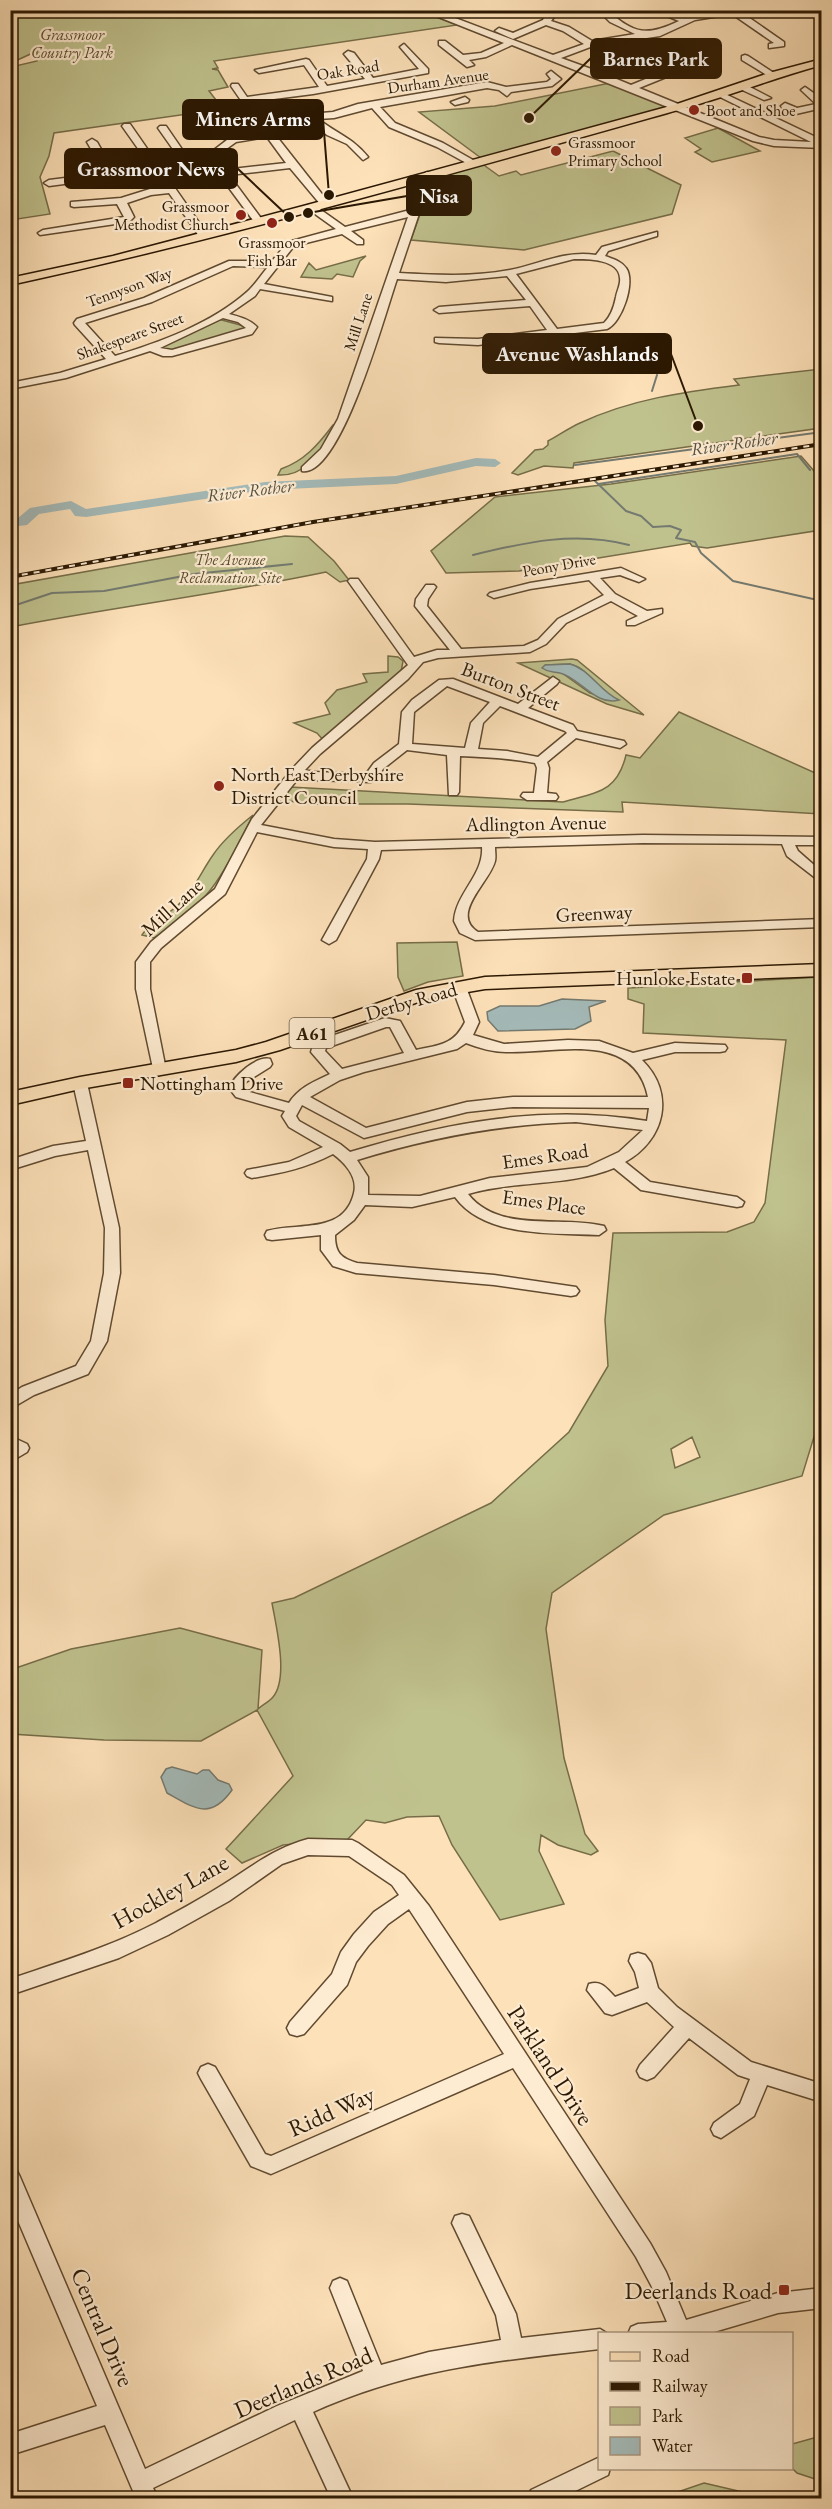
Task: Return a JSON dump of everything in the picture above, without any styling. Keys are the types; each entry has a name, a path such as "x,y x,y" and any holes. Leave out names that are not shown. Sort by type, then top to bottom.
{"highway":[{"name":"Derby Road","path":"10,1099 80,1083 273,1047 405,1000 459,987 485,983 822,970"}],"main road":[{"path":"10,282 114,259 311,207 678,107 773,75 820,63"}],"street":[{"path":"425,10 632,88 756,139 783,144 822,144"},
{"path":"482,22 484,26 513,36 546,22 553,14 552,10"},
{"path":"602,10 613,20 644,36"},
{"path":"656,10 689,20"},
{"path":"554,58 591,44 644,36 665,31 689,20 733,11 781,44 772,46"},
{"path":"546,22 566,29 591,44"},
{"path":"632,88 683,67 691,56 684,43 665,31"},
{"path":"442,43 467,61 510,43"},
{"name":"Oak Road","path":"244,100 425,71 404,47"},
{"path":"348,54 371,81"},
{"path":"745,58 773,75"},
{"path":"593,73 646,59"},
{"path":"260,71 310,61 324,88"},
{"name":"Durham Avenue","path":"260,121 310,117 487,85 506,91 549,84 556,79 549,73"},
{"path":"235,86 268,134 324,203"},
{"path":"741,86 767,98"},
{"path":"805,90 822,104"},
{"path":"450,92 459,101"},
{"path":"718,94 822,144"},
{"path":"785,106 796,111 822,104"},
{"path":"374,105 392,125 470,162"},
{"path":"310,117 330,134 350,142 363,158"},
{"path":"209,122 216,132 234,139"},
{"path":"127,126 202,234"},
{"path":"163,128 185,160 197,165"},
{"path":"805,136 822,130"},
{"path":"49,183 111,175 190,172 234,139 268,134"},
{"path":"409,140 411,143 429,141"},
{"path":"92,142 111,175"},
{"path":"258,221 223,173 292,165"},
{"name":"Mill Lane","path":"306,469 331,444 345,421 346,410 357,384 427,175"},
{"path":"74,204 122,201 150,192 170,190"},
{"path":"43,233 126,220 129,217 122,206 122,201"},
{"path":"311,207 360,242"},
{"name":"Shakespeare Street","path":"10,386 62,376 151,348 222,315 259,286 273,264 291,244 415,212"},
{"path":"599,258 605,249 649,237"},
{"path":"392,276 446,279 510,273 562,258 599,258 614,263 625,274 615,318 607,326 478,342 439,340"},
{"name":"Tennyson Way","path":"114,360 79,324 81,321 148,300 232,262 273,264"},
{"path":"510,273 522,286 554,332"},
{"path":"259,286 328,299"},
{"path":"440,309 532,303"},
{"path":"151,348 163,353 172,353 248,332 252,327 242,320 222,315"},
{"name":"Peony Drive","path":"494,597 530,586 621,571 636,574"},
{"path":"592,576 611,596 652,613 631,624"},
{"path":"354,581 413,664"},
{"path":"430,587 416,599 428,618 452,641 457,652"},
{"name":"Mill Lane","path":"159,1070 143,989 142,962 156,945 220,891 254,828 297,771 316,751 404,676 413,664 426,656 457,652 515,651 537,645 562,621 611,596"},
{"path":"519,709 553,681"},
{"name":"Burton Street","path":"405,746 408,712 443,683 453,682 569,728 573,734 620,744"},
{"path":"471,752 473,732 478,720 498,701"},
{"path":"297,771 314,776 370,778 378,766 405,746 453,752 512,754 540,761 554,752 573,734"},
{"path":"453,752 455,769 453,792"},
{"path":"540,761 543,768 540,796"},
{"name":"Adlington Avenue","path":"254,828 334,843 375,846 643,839 822,841"},
{"path":"787,842 792,853 822,879"},
{"name":"Greenway","path":"488,843 489,862 464,902 461,914 463,925 469,934 475,936 822,923"},
{"path":"329,940 373,860 375,846"},
{"path":"459,987 472,1022 465,1037 452,1046 338,1074 314,1087 296,1103 289,1116 294,1124 348,1158 361,1180 361,1199 353,1213 327,1234 327,1250 338,1262 356,1268 494,1280 571,1291"},
{"path":"338,1074 318,1052 319,1045 386,1022 395,1024 413,1056"},
{"path":"348,1158 390,1144 476,1124 588,1117 652,1127 656,1120 654,1089 645,1071 631,1059 607,1047 567,1043 502,1048 465,1037"},
{"path":"631,1059 649,1051 679,1045 720,1048"},
{"path":"265,1062 240,1079 236,1088 241,1094 296,1103 364,1133 467,1107 513,1102 656,1102"},
{"path":"10,1403 28,1391 82,1370 99,1341 112,1273 112,1228 80,1083"},
{"name":"Emes Road","path":"361,1199 388,1203 427,1200 489,1184 581,1174 616,1162 631,1152 647,1136 652,1127"},
{"path":"10,1165 53,1151 94,1144"},
{"path":"252,1173 335,1148"},
{"path":"616,1162 646,1186 737,1202"},
{"name":"Emes Place","path":"458,1191 463,1202 495,1218 534,1226 599,1230"},
{"path":"272,1235 336,1226"},
{"path":"10,1442 21,1448 10,1456"},
{"name":"Hockley Lane","path":"10,1987 112,1952 161,1929 222,1895 289,1852 308,1847 352,1848"},
{"name":"Parkland Drive","path":"352,1848 398,1880 411,1897 643,2250 659,2279 681,2331"},
{"path":"297,2028 340,1979 348,1958 360,1940 381,1918 411,1897"},
{"path":"638,1961 644,1970 650,1992 670,2013 746,2069 761,2076 789,2081 822,2093"},
{"path":"596,1990 612,2007 650,1992"},
{"path":"647,2072 687,2026"},
{"name":"Ridd Way","path":"208,2073 258,2160 271,2165 516,2058"},
{"path":"721,2129 747,2110 761,2076"},
{"name":"Central Drive","path":"10,2177 144,2491"},
{"path":"462,2223 506,2314 513,2349"},
{"path":"340,2288 376,2377"},
{"path":"662,2332 681,2331 778,2304 822,2298"},
{"name":"Deerlands Road","path":"144,2491 300,2407 376,2377 453,2358 598,2339"},
{"path":"300,2407 342,2499"},
{"path":"10,2445 110,2413"},
{"path":"540,2498 598,2468"}],"green space":[{"name":"Grassmoor Country Park","path":"418,10 457,25 214,61 218,68 212,69 218,70 228,87 209,91 223,109 54,133 49,156 40,177 50,214 11,220 11,67 37,61 37,51 11,63 11,11"},
{"path":"610,83 670,107 481,158 419,112 495,106"},
{"path":"718,128 760,151 712,162 695,152 701,149 685,138"},
{"path":"613,151 681,185 672,214 524,250 411,240 433,177 481,163 499,176 516,171 521,175"},
{"path":"366,256 360,261 353,277 337,274 332,279 301,277 309,263 316,270"},
{"path":"218,319 244,326 246,329 176,350 159,350 161,345"},
{"path":"821,369 821,428 574,463 573,468 544,466 518,475 512,473 535,450 543,449 548,445 548,441 580,423 619,408 678,394 739,385 734,379"},
{"path":"333,425 339,426 314,459 298,471 278,475 281,469 297,462 310,452"},
{"path":"801,456 821,479 821,530 707,548 692,546 690,543 519,571 446,573 431,551 495,497 611,484"},
{"name":"The Avenue Reclamation Site","path":"285,536 308,537 334,561 349,580 340,582 326,572 11,627 11,585"},
{"path":"388,656 398,657 403,661 401,672 324,741 317,733 294,723 330,714 325,703 337,690 367,682 363,674 388,672"},
{"path":"577,660 644,715 607,704 518,663","holes":["570,664 589,675 605,692 618,700 590,693 562,673 545,665"]},
{"path":"679,712 822,776 821,814 622,802 623,812 408,804 307,804 278,799 290,787 563,802 595,793 611,784 622,768 626,755 640,758"},
{"path":"253,815 224,870 203,899 174,925 154,938 142,935 183,900 221,844"},
{"path":"457,942 463,976 428,982 404,991 398,977 397,943"},
{"path":"821,977 821,1414 802,1476 664,1515 552,1593 546,1629 564,1758 585,1834 598,1851 591,1855 558,1845 541,1835 539,1851 564,1904 500,1920 452,1845 439,1816 407,1817 385,1823 366,1820 347,1840 283,1845 242,1863 226,1849 293,1776 257,1710 201,1741 104,1740 11,1734 10,1670 71,1649 180,1628 262,1650 258,1709 273,1697 280,1678 280,1652 272,1603 294,1598 491,1503 569,1432 608,1366 605,1320 613,1233 727,1232 754,1222 765,1203 786,1040 643,1033 644,1004 628,999 628,988","holes":["692,1437 700,1457 675,1468 671,1449"]},
{"path":"821,2436 822,2481 797,2473 793,2469 793,2444"},
{"path":"704,2483 751,2494 760,2498 660,2498"}],"water":[{"path":"570,664 583,671 606,692 619,700 611,701 595,696 567,676 542,668 545,665"},
{"path":"562,999 606,1001 589,1007 591,1021 575,1029 498,1031 488,1020 487,1012 500,1006 539,1006"},
{"path":"172,1767 197,1774 203,1770 209,1770 218,1780 229,1784 232,1790 216,1806 209,1809 194,1807 167,1793 161,1777 166,1769"}],"waterway":[{"path":"652,391 657,375"},
{"name":"River Rother","path":"575,465 822,432"},
{"path":"598,484 797,454 810,470"},
{"name":"River Rother","path":"10,523 22,522 35,511 71,505 76,507 80,513 86,513 265,486 396,480 476,462 495,463"},
{"path":"594,480 598,484"},
{"path":"598,484 626,511 641,516 653,527 670,526 681,530 676,538 695,542 701,553 733,581 822,601"},
{"path":"473,555 531,542 551,540 589,539 629,545"},
{"path":"10,607 52,593 104,591 194,574 292,564"}],"railway":[{"path":"10,577 313,522 822,444"}],"place":[{"name":"Boot and Shoe","path":"694,110"},
{"name":"Barnes Park","path":"529,118"},
{"name":"Grassmoor Primary School","path":"556,151"},
{"name":"Miners Arms","path":"329,195"},
{"name":"Nisa","path":"308,213"},
{"name":"Grassmoor Methodist Church","path":"241,215"},
{"name":"Grassmoor News","path":"289,217"},
{"name":"Grassmoor Fish Bar","path":"272,223"},
{"name":"Avenue Washlands","path":"698,426"},
{"name":"North East Derbyshire District Council","path":"219,786"},
{"name":"Hunloke Estate","path":"747,978"},
{"name":"Nottingham Drive","path":"128,1083"},
{"name":"Deerlands Road","path":"784,2290"}]}
